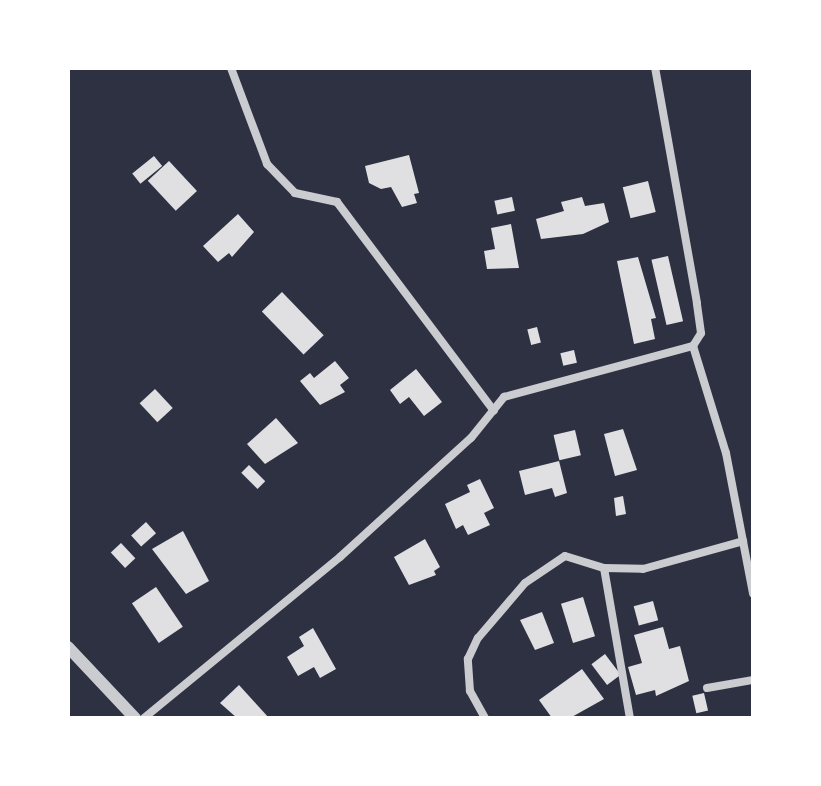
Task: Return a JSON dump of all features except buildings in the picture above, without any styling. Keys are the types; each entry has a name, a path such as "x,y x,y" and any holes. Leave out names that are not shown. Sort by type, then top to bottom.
{"street":[{"path":"231,68 267,164 295,193 337,202 494,411"},
{"path":"144,718 340,557 514,391 582,379 693,346 701,333 697,303 655,68"},
{"path":"693,346 726,453 753,593"},
{"path":"485,718 466,676 478,638 525,583 565,556 604,568 643,569 743,541"},
{"path":"604,568 630,718"},
{"path":"68,647 135,718"},
{"path":"707,688 753,680"}]}
